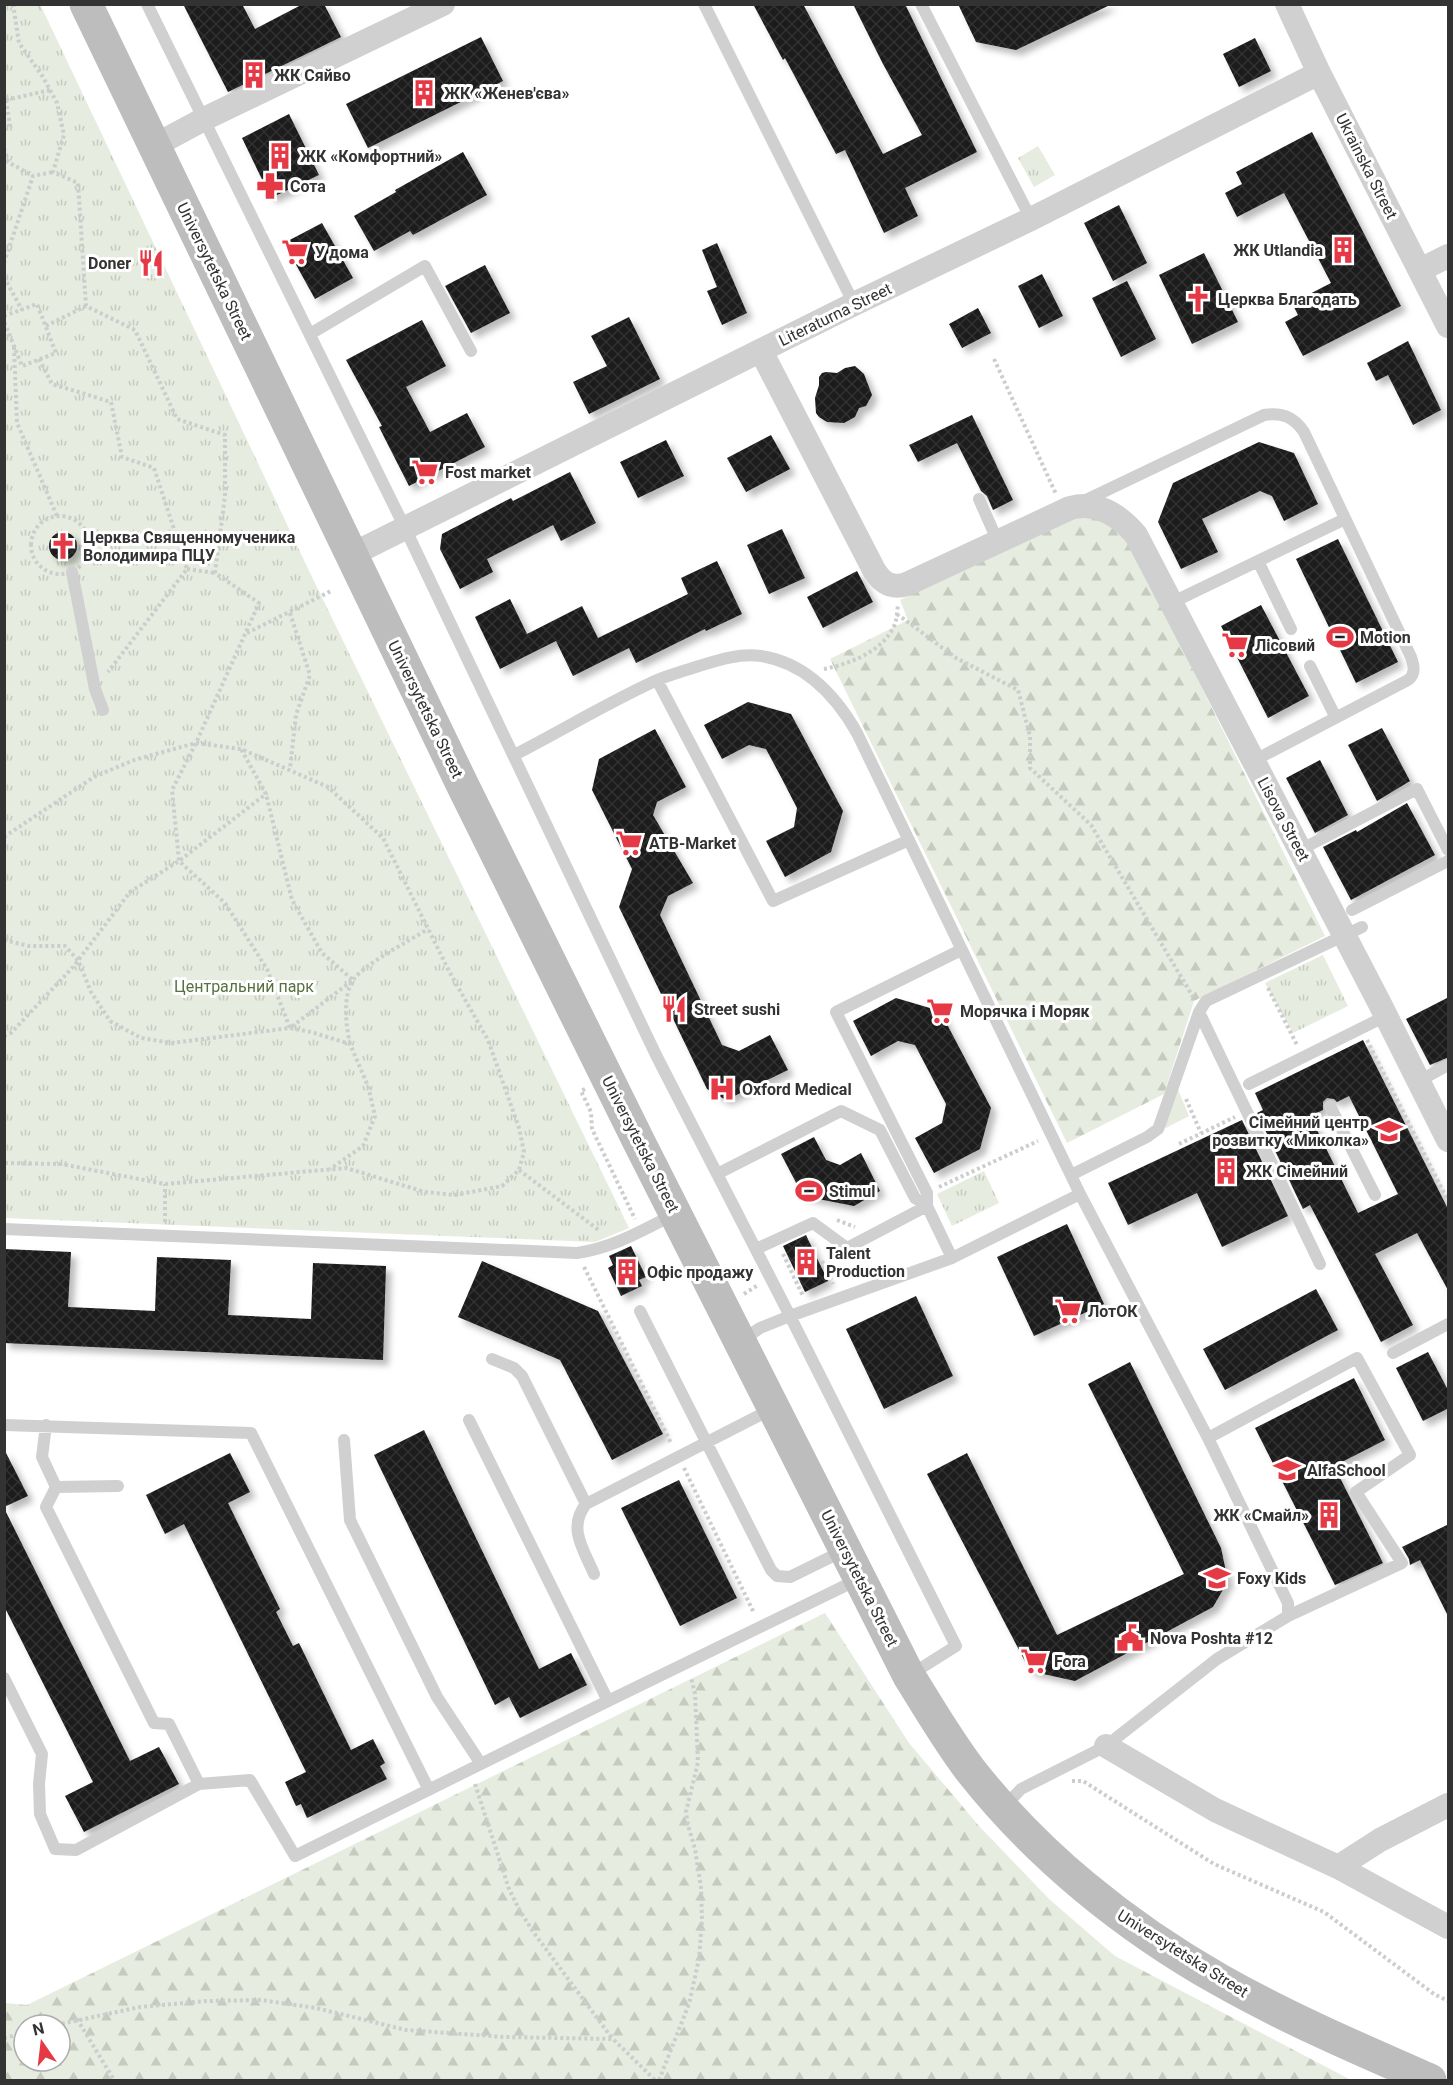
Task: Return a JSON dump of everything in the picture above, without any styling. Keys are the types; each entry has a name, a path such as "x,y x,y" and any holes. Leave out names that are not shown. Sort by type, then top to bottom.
{"main road":[{"name":"Universytetska Street","path":"86,4 468,797 639,1142 909,1676 940,1726 971,1770 1003,1808 1040,1846 1097,1898 1148,1935 1220,1980 1327,2034 1430,2080"}],"street":[{"path":"154,146 204,119 443,4"},
{"name":"Ukrainska Street","path":"1287,4 1319,73 1449,326"},
{"name":"Literaturna Street","path":"351,555 854,304 1031,219 1319,73"},
{"path":"1420,270 1449,256"},
{"path":"761,351 878,577 889,585 907,584 998,542 1065,505"},
{"name":"Lisova Street","path":"1065,505 1083,504 1105,510 1127,524 1136,536 1300,850 1353,931 1386,1016 1449,1140"},
{"path":"1106,1746 1215,1810 1338,1867 1449,1927"},
{"path":"1338,1867 1380,1840 1449,1805"}],"lane":[{"path":"147,4 405,528 656,1055 956,1646 909,1676"},
{"path":"704,4 854,304"},
{"path":"921,4 1031,219"},
{"path":"310,334 425,266 471,351"},
{"path":"1065,505 1264,415 1277,414 1294,420 1304,432 1411,657 1414,670 1408,680 1253,761"},
{"path":"979,499 998,542"},
{"path":"1171,603 1345,519"},
{"path":"1258,561 1292,629"},
{"path":"72,572 95,689 103,710"},
{"path":"514,755 657,680 717,660 750,656 769,658 802,672 824,687 849,719 1051,1134 1056,1153 1071,1174 1208,1438 1288,1603 1288,1616"},
{"path":"1310,666 1336,718"},
{"path":"657,680 773,901 909,840"},
{"path":"1300,850 1416,789 1449,850"},
{"path":"1352,910 1449,861"},
{"path":"1071,1174 1147,1137 1158,1129 1200,1010 1206,1001 1353,931"},
{"path":"952,1258 927,1206 927,1193 836,1012 961,951"},
{"path":"1200,1010 1320,1264"},
{"path":"1249,1084 1306,1062 1386,1016"},
{"path":"1419,1081 1449,1065"},
{"path":"1330,1106 1375,1195"},
{"path":"717,1174 841,1111 880,1130 915,1198 927,1206"},
{"path":"741,1341 760,1328 790,1316 952,1258 1080,1194"},
{"path":"756,1249 813,1222 847,1248 927,1206"},
{"path":"4,1229 577,1253 616,1243 676,1213"},
{"path":"640,1311 771,1570 777,1576 790,1577 846,1550"},
{"path":"1394,1353 1449,1324"},
{"path":"1003,1808 1022,1789 1106,1746 1217,1659 1288,1616 1402,1563 1356,1492 1410,1455 1357,1358 1208,1438"},
{"path":"492,1359 514,1368 522,1376 586,1504"},
{"path":"594,1574 577,1535 576,1523 580,1511 586,1504 774,1408"},
{"path":"469,1420 608,1701"},
{"path":"4,1425 251,1432 429,1790"},
{"path":"46,1425 42,1457 56,1487"},
{"path":"344,1440 350,1520 437,1697 476,1766"},
{"path":"56,1487 118,1486"},
{"path":"56,1487 46,1507 154,1723 169,1724 199,1784"},
{"path":"4,1678 42,1754 39,1784 40,1814 55,1850 76,1850 199,1784 250,1780 296,1856 860,1578"}],"path":[{"path":"13,4 19,43 57,103 64,135 53,172"},
{"path":"4,130 10,125 5,100 50,90"},
{"path":"4,148 8,162 33,176 53,172 78,183 86,306"},
{"path":"4,263 33,176"},
{"path":"4,277 22,310"},
{"path":"4,316 37,304 56,353 22,366 4,321"},
{"path":"46,326 86,306"},
{"path":"86,306 135,330 177,419 225,435 225,496 215,573"},
{"path":"14,347 17,423 57,516"},
{"path":"39,359 52,384 111,402 122,457 154,468 187,569"},
{"path":"994,359 1065,505"},
{"path":"57,516 68,517 79,522 87,531 90,543 88,555 82,565 72,572 61,575 49,573 40,567 33,558 30,547 37,526 57,516"},
{"path":"187,569 215,573 259,603 247,634 172,790 179,861 225,903 267,969 290,1028"},
{"path":"95,689 187,569"},
{"path":"802,672 850,662 879,644 891,631 899,601 907,584"},
{"path":"247,634 331,591"},
{"path":"290,613 310,675 296,716 290,769"},
{"path":"897,614 956,657 1018,690 1030,735 1030,768 1091,825 1200,1010"},
{"path":"4,837 94,777 134,760 196,743 241,749 328,787 383,838 450,973 488,1040 519,1128 524,1152 519,1170 502,1186 455,1195 426,1192 346,1168 165,1184 62,1164 4,1163"},
{"path":"241,749 266,794 292,900 322,953 353,980"},
{"path":"4,1036 11,1033 78,960 130,892 179,861 266,794"},
{"path":"290,1028 388,953 428,929"},
{"path":"4,940 29,946 65,946 78,960 91,992 110,1021 141,1038 172,1044 290,1028 350,1044"},
{"path":"330,1170 363,1146 375,1116 368,1086 350,1044 346,1013 353,980"},
{"path":"1265,983 1292,1034"},
{"path":"1362,1028 1449,1201"},
{"path":"1191,1110 1201,1133"},
{"path":"1179,1144 1247,1111"},
{"path":"927,1193 1051,1134"},
{"path":"519,1170 616,1243"},
{"path":"165,1184 165,1236"},
{"path":"834,1219 855,1227 865,1222"},
{"path":"782,1251 805,1299"},
{"path":"577,1253 760,1627"},
{"path":"822,1261 834,1285 824,1290"},
{"path":"660,2080 689,2004 699,1959 702,1920 695,1849 687,1825 686,1812 698,1762 695,1694 688,1663"},
{"path":"476,1766 509,1888 520,1911 613,2039 655,2080"},
{"path":"1042,1779 1083,1781 1214,1864 1323,1912 1434,1994 1449,2001"},
{"path":"72,2020 140,2007 206,2001 261,2000 316,2008 406,2030 505,2037 613,2039"},
{"path":"77,2019 114,2080"}],"green space":[{"name":"Центральний парк","path":"40,4 312,577 629,1228 595,1242 5,1218 4,5"},
{"path":"1038,146 1055,175 1034,187 1018,158"},
{"path":"1073,518 1099,519 1124,531 1325,936 1194,1001 1164,1094 1067,1143 830,659 908,620 900,600"},
{"path":"1323,955 1348,1006 1293,1033 1265,983"},
{"path":"1177,1087 1189,1116 1166,1128 1163,1122"},
{"path":"984,1171 999,1203 952,1226 937,1194"},
{"path":"825,1613 909,1743 979,1826 1049,1899 1115,1956 1351,2080 5,2080 5,2003 27,2005"}],"building":[{"name":"ЖК Сяйво","path":"183,4 242,4 255,29 303,4 324,4 341,37 228,92"},
{"path":"753,4 803,4 883,154 922,135 853,4 905,4 977,152 905,188 918,216 884,233 845,150 836,154 785,58 783,60"},
{"path":"958,4 1112,4 1016,50 976,42"},
{"name":"ЖК «Женев'єва»","path":"481,37 503,81 368,148 346,104"},
{"path":"1255,38 1271,71 1239,87 1223,54"},
{"name":"ЖК «Комфортний»","path":"289,114 319,175 271,198 242,138"},
{"name":"ЖК Utlandia","path":"1312,132 1401,306 1303,356 1285,322 1298,315 1292,303 1331,283 1284,193 1237,217 1225,193 1242,184 1236,172"},
{"path":"463,152 487,195 413,235 410,231 374,251 354,216"},
{"path":"1119,205 1147,263 1113,281 1084,223"},
{"path":"322,223 353,278 315,299 284,243"},
{"path":"717,243 747,313 722,325 707,291 717,287 702,250"},
{"name":"Церква Благодать","path":"1204,253 1238,322 1192,344 1159,275"},
{"path":"485,265 510,313 471,333 445,286"},
{"path":"1042,274 1063,316 1039,328 1018,286"},
{"path":"1127,281 1156,339 1121,357 1092,298"},
{"path":"978,308 991,333 962,348 949,324"},
{"path":"629,317 660,379 589,414 573,382 607,366 591,336"},
{"path":"422,320 446,366 406,387 430,432 467,413 485,447 409,486 379,427 382,426 346,360"},
{"path":"1408,341 1441,410 1413,425 1388,375 1376,381 1367,363"},
{"path":"855,366 864,374 872,395 866,406 859,408 855,417 844,423 827,422 816,413 815,398 819,377 822,373 837,373"},
{"path":"972,415 1013,500 993,510 957,443 918,462 909,445"},
{"path":"771,435 790,469 746,492 727,458"},
{"path":"666,440 684,476 638,498 620,462"},
{"path":"1259,442 1294,453 1318,504 1284,521 1272,496 1260,491 1202,519 1218,552 1181,569 1158,522 1173,483"},
{"path":"570,472 596,523 561,541 553,525 487,559 493,572 460,589 440,549 442,534 511,498 513,501"},
{"path":"782,529 805,578 769,594 747,545"},
{"name":"Церква Священномученика Володимира ПЦУ","path":"63,532 73,536 77,546 73,556 63,560 53,556 49,546 53,536"},
{"path":"1338,539 1398,662 1356,683 1296,559"},
{"path":"717,561 742,614 706,631 705,629 636,663 629,648 573,676 556,641 500,669 475,617 510,599 527,634 582,606 598,638 688,594 681,578"},
{"path":"857,571 873,602 823,628 807,597"},
{"path":"1261,605 1309,696 1268,718 1221,626"},
{"path":"748,702 791,714 843,811 831,852 785,877 766,841 794,827 797,808 781,777 766,749 749,745 722,759 704,725"},
{"path":"1382,728 1410,781 1377,801 1348,745"},
{"path":"655,729 686,787 657,802 653,815 693,883 668,896 660,915 722,1045 739,1051 770,1035 788,1070 726,1100 707,1089 619,907 632,869 592,790 599,759"},
{"path":"1320,760 1348,815 1315,833 1286,778"},
{"path":"1407,803 1435,855 1351,900 1323,847 1356,830 1357,832"},
{"path":"1449,997 1449,1057 1430,1065 1406,1019"},
{"path":"896,998 940,1011 991,1108 980,1149 934,1173 915,1138 942,1123 946,1104 915,1045 898,1041 871,1056 853,1021"},
{"path":"1363,1040 1449,1211 1449,1292 1417,1233 1375,1254 1413,1325 1381,1342 1310,1205 1303,1209 1257,1113 1263,1110 1255,1093","holes":["1349,1096 1398,1194 1358,1213 1310,1116 1323,1110 1323,1102 1327,1098 1337,1102"]},
{"name":"ЖК Сімейний","path":"1242,1120 1288,1216 1222,1247 1197,1193 1128,1225 1108,1183"},
{"path":"814,1137 826,1160 840,1165 861,1153 880,1191 854,1206 803,1196 781,1154"},
{"path":"1067,1224 1104,1304 1034,1336 997,1257"},
{"name":"Talent Production","path":"806,1235 828,1281 805,1292 783,1246"},
{"name":"Офіс продажу","path":"631,1246 646,1277 639,1280 642,1286 621,1296 608,1268 613,1265 609,1256"},
{"path":"4,1249 71,1252 68,1307 155,1311 157,1257 231,1260 228,1315 311,1319 313,1263 386,1266 383,1360 4,1343"},
{"path":"482,1261 598,1311 663,1434 612,1460 560,1360 458,1317"},
{"path":"1316,1289 1338,1330 1225,1390 1203,1349"},
{"path":"916,1296 953,1376 884,1409 846,1329"},
{"path":"1428,1352 1449,1392 1449,1408 1423,1421 1396,1368"},
{"path":"1130,1362 1221,1548 1228,1581 1213,1607 1075,1681 1030,1671 927,1474 967,1453 1057,1635 1184,1574 1088,1384"},
{"name":"ЖК «Смайл»","path":"1354,1378 1385,1440 1334,1466 1383,1563 1335,1585 1255,1428"},
{"path":"424,1430 539,1669 571,1653 587,1685 520,1718 509,1697 495,1705 374,1455"},
{"path":"4,1449 28,1496 4,1507"},
{"path":"230,1453 250,1492 228,1503 280,1609 276,1612 293,1646 299,1643 351,1750 373,1739 385,1763 380,1766 387,1779 307,1818 301,1804 296,1806 285,1782 306,1772 184,1524 165,1534 146,1495"},
{"path":"679,1480 737,1598 680,1626 621,1508"},
{"path":"4,1508 130,1761 159,1747 179,1784 84,1832 65,1796 93,1782 4,1606"},
{"path":"1449,1524 1449,1618 1420,1560 1410,1565 1402,1547"}],"place":[{"name":"ЖК Сяйво","path":"254,75"},
{"name":"ЖК «Женев'єва»","path":"424,93"},
{"name":"ЖК «Комфортний»","path":"280,156"},
{"name":"Сота","path":"270,186"},
{"name":"ЖК Utlandia","path":"1343,250"},
{"name":"У дома","path":"295,252"},
{"name":"Doner","path":"151,263"},
{"name":"Церква Благодать","path":"1198,299"},
{"name":"Fost market","path":"425,472"},
{"name":"Церква Священномученика Володимира ПЦУ","path":"63,546"},
{"name":"Motion","path":"1340,637"},
{"name":"Лісовий","path":"1235,645"},
{"name":"ATB-Market","path":"629,843"},
{"name":"Street sushi","path":"674,1009"},
{"name":"Морячка і Моряк","path":"940,1011"},
{"name":"Oxford Medical","path":"722,1089"},
{"name":"Сімейний центр розвитку «Миколка»","path":"1389,1131"},
{"name":"ЖК Сімейний","path":"1226,1171"},
{"name":"Stimul","path":"809,1191"},
{"name":"Talent Production","path":"806,1262"},
{"name":"Офіс продажу","path":"627,1272"},
{"name":"ЛотОК","path":"1068,1311"},
{"name":"AlfaSchool","path":"1287,1470"},
{"name":"ЖК «Смайл»","path":"1329,1515"},
{"name":"Foxy Kids","path":"1217,1578"},
{"name":"Nova Poshta #12","path":"1130,1638"},
{"name":"Fora","path":"1034,1661"}]}
